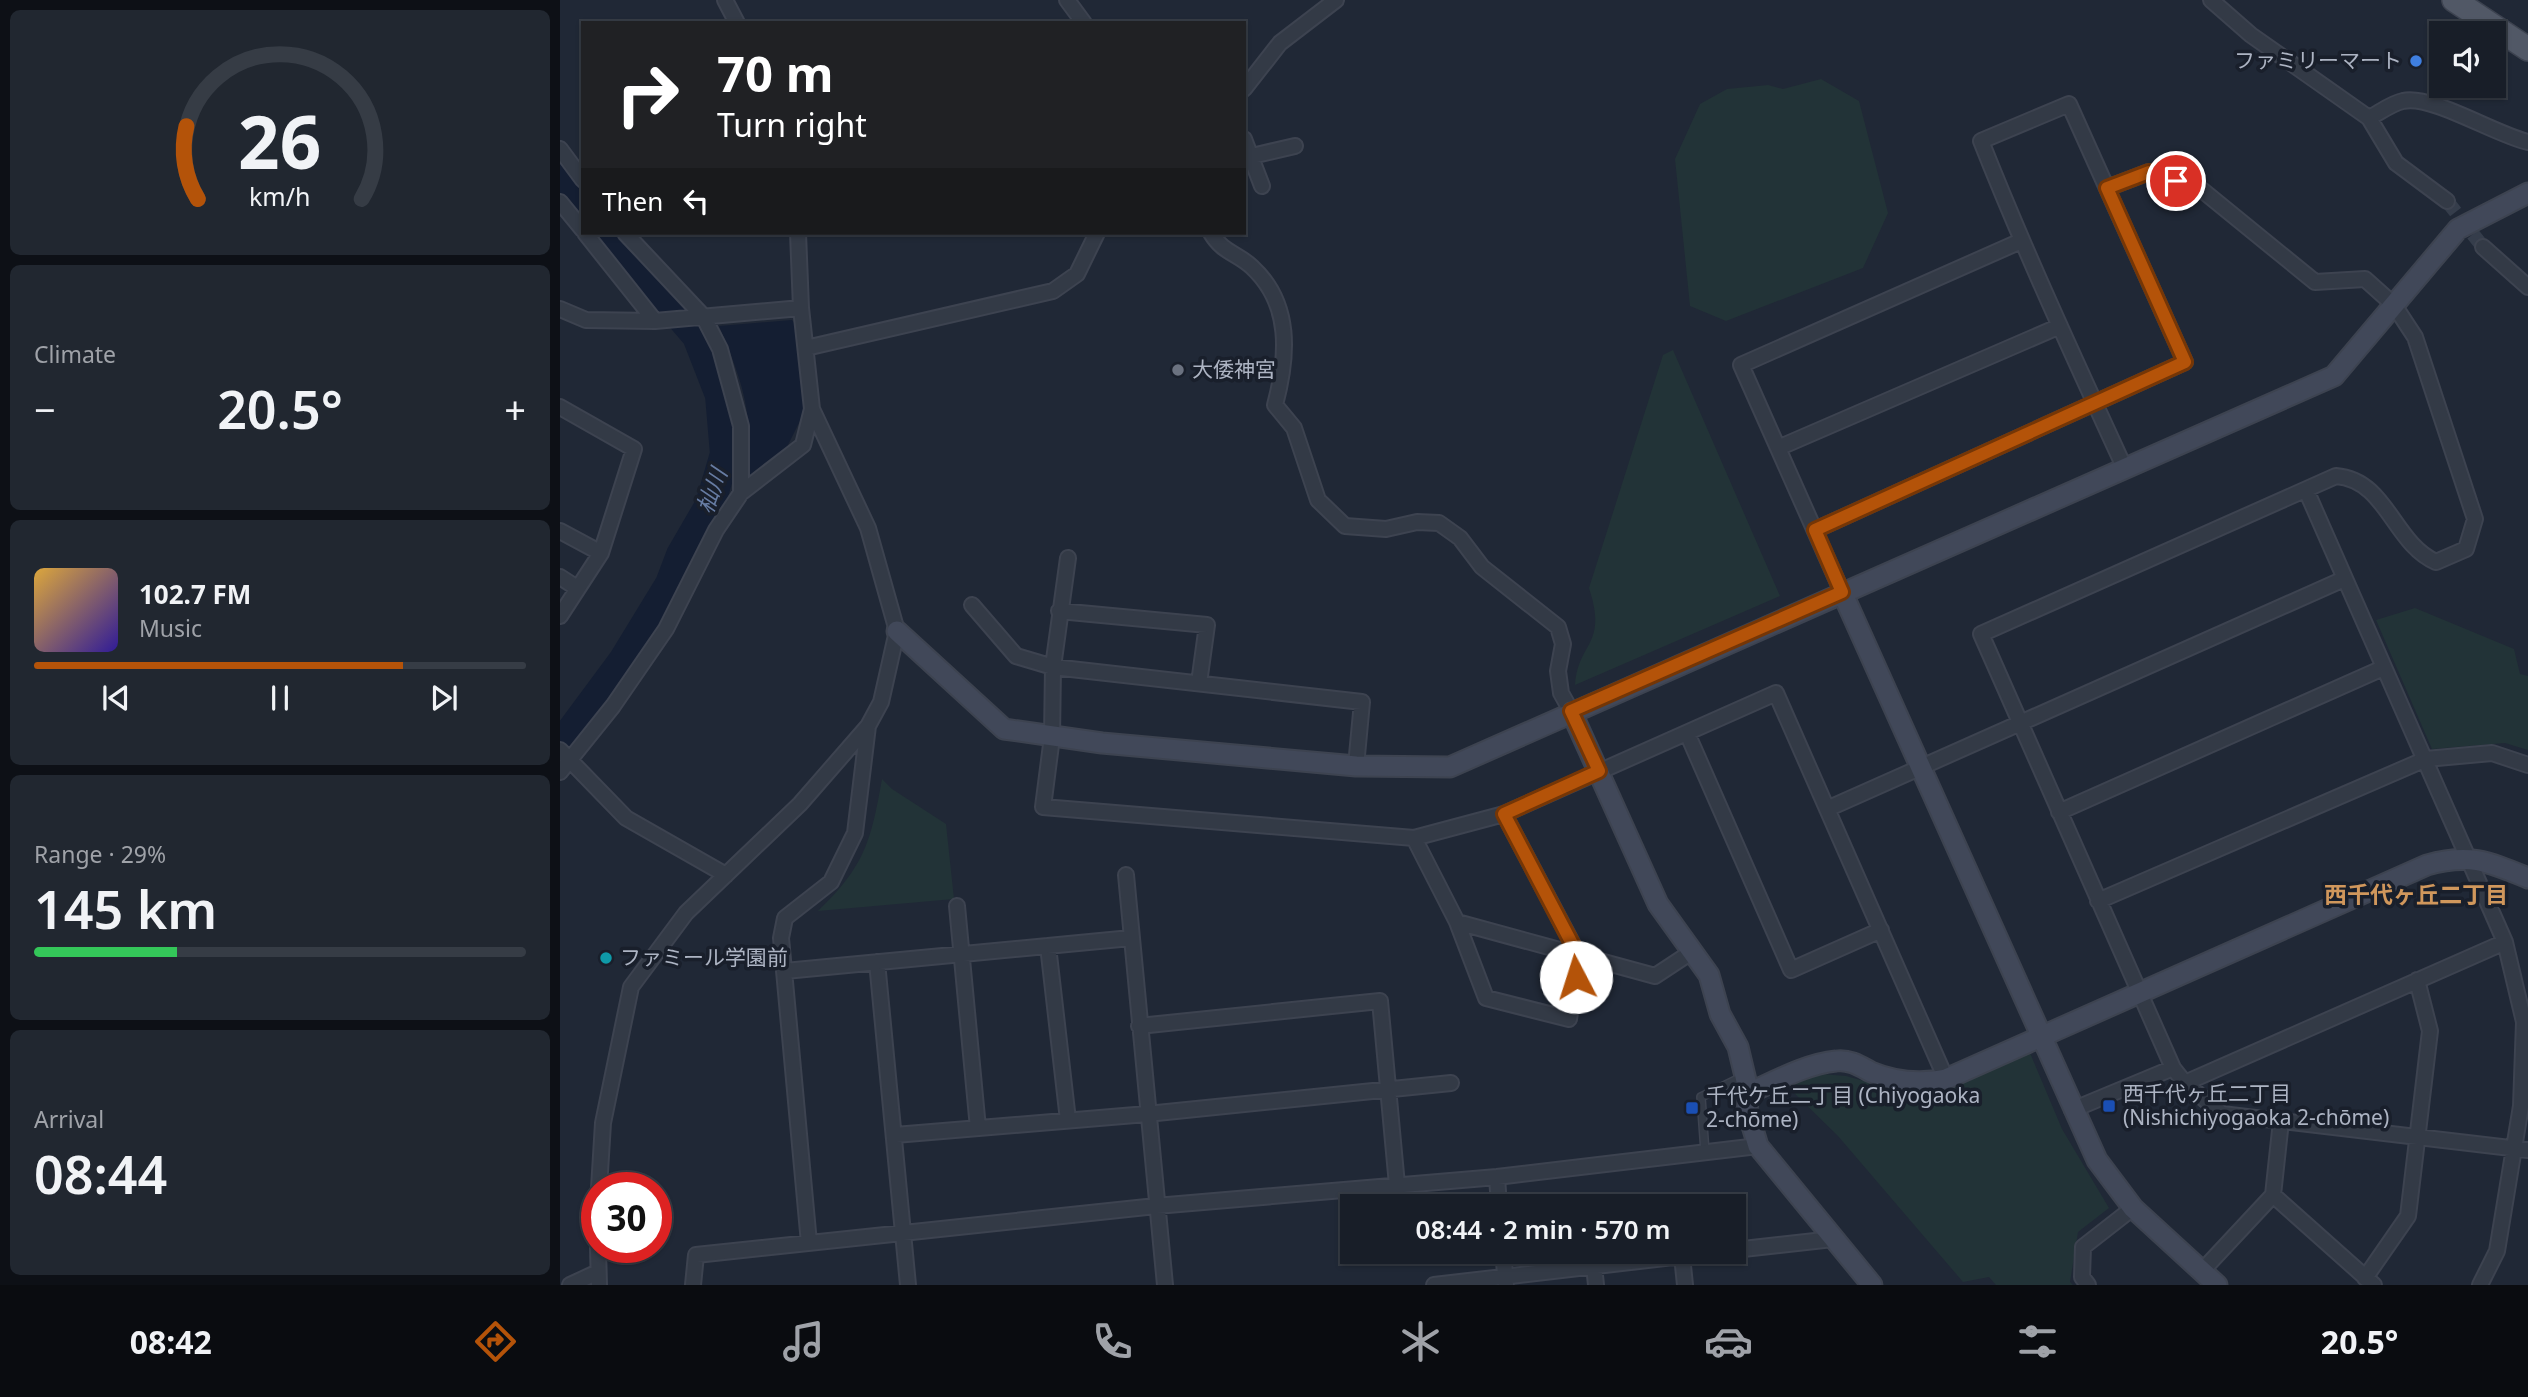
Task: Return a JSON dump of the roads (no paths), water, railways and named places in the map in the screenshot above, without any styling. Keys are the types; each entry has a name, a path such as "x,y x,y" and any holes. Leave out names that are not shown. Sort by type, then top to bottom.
{"main road":[{"path":"2454,0 2528,49"}],"street":[{"path":"725,0 736,21"},
{"path":"1067,0 1083,21"},
{"path":"1246,86 1280,43 1336,0"},
{"path":"2211,0 2251,35 2369,118 2396,163 2447,201"},
{"path":"2369,118 2404,100 2445,108 2510,138 2528,142"},
{"path":"1815,530 2095,403 2185,362 2069,104 1981,141 2021,242 2060,326 2095,403 2125,469"},
{"path":"1246,143 1262,186"},
{"path":"1252,156 1295,146"},
{"path":"560,149 581,177"},
{"path":"2107,188 2149,172 2202,190 2315,282 2365,279 2394,305 2415,337 2475,519 2466,549 2436,562 2419,554 2370,488 2351,477 2336,476 1982,634 2020,723 2173,1068 2185,1083 2222,1114 2521,1149"},
{"path":"897,631 1004,729 1052,737 1356,766 1450,767 1571,711 2334,376 2458,229 2528,193"},
{"path":"560,202 581,228"},
{"path":"587,235 660,321"},
{"path":"627,235 702,316 720,349 741,426 741,494"},
{"path":"600,1172 603,1123 631,987 686,913 800,804 868,726 881,702 897,631 868,528 812,409 801,308 798,235"},
{"path":"806,348 1054,290 1077,274 1096,235"},
{"path":"1212,235 1226,253 1250,264 1269,284 1286,329 1285,369 1276,405 1294,428 1318,500 1345,526 1386,530 1417,522 1439,523 1460,538 1482,567 1558,627 1563,644 1558,671 1561,692 1658,904 1709,975 1720,1014 1738,1046 1747,1084 1747,1109 1758,1146 1872,1285"},
{"path":"2021,242 1741,365 2072,1110 2097,1160 2133,1208 2217,1285"},
{"path":"2483,247 2528,287"},
{"path":"560,309 586,320 660,321 801,308"},
{"path":"1778,447 2060,326"},
{"path":"560,407 634,449 601,553 560,615"},
{"path":"560,772 565,754 613,706 666,628 716,530 741,494 803,445 812,409"},
{"path":"2306,490 2505,942 2524,1022 2521,1149 2497,1251 2480,1285"},
{"path":"560,531 601,553"},
{"path":"1068,558 1053,667 1052,737 1043,807 1414,838 1504,814 1776,693 1946,1079"},
{"path":"560,577 577,588"},
{"path":"1827,809 2344,579"},
{"path":"972,605 1016,656 1053,667 1362,702 1356,766"},
{"path":"1059,611 1207,625 1199,683"},
{"path":"2059,812 2384,668"},
{"path":"809,1243 781,937 785,918 831,882 855,833 868,726"},
{"path":"1687,733 1791,970 1881,930"},
{"path":"2098,901 2426,759 2492,753 2528,765"},
{"path":"565,754 626,818 726,875"},
{"path":"1414,838 1457,922 1486,998 1569,1019 1579,957 1504,814"},
{"path":"1747,1084 1837,1060 1857,1063 1872,1072 1900,1080 1924,1084 1946,1079 2427,865 2454,858 2468,859 2494,864 2528,878"},
{"path":"1126,875 1165,1285"},
{"path":"957,906 978,1128"},
{"path":"1457,922 1655,976 1693,951"},
{"path":"785,971 1131,937"},
{"path":"2185,1083 2505,942"},
{"path":"1048,946 1068,1120"},
{"path":"877,962 908,1285"},
{"path":"2273,1195 2370,1281 2408,1216 2430,1031 2417,980"},
{"path":"1139,1026 1380,1001 1397,1185"},
{"path":"2072,1110 2173,1068"},
{"path":"895,1135 1147,1114 1451,1083"},
{"path":"2202,1271 2273,1195 2281,1121"},
{"path":"693,1285 696,1255 1156,1206 1497,1177 1758,1146"},
{"path":"1497,1177 1498,1194"},
{"path":"2088,1285 2082,1277 2083,1247 2133,1208"},
{"path":"1746,1249 1833,1239"},
{"path":"1434,1285 1505,1281 1612,1264"},
{"path":"1683,1264 1685,1285"},
{"path":"1594,1266 1596,1285"},
{"path":"570,1285 598,1279"}],"lane":[{"path":"1705,1153 1701,1097 1747,1084"}],"water":[{"path":"792,320 798,328 805,411 786,449 748,478 749,435 745,400 735,365 719,326"}],"waterway":[{"name":"杣川","path":"560,173 581,200"},
{"name":"杣川","path":"560,746 623,661 670,584 681,555 710,505 725,454 720,395 697,336 611,235"}],"tunnel":[{"path":"2447,201 2483,247"}],"place":[{"name":"ファミリーマート","path":"2416,61"},
{"name":"大倭神宮","path":"1178,370"},
{"name":"ファミール学園前","path":"606,958"},
{"name":"西千代ヶ丘二丁目 (Nishichiyogaoka 2-chōme)","path":"2109,1106"},
{"name":"千代ケ丘二丁目 (Chiyogaoka 2-chōme)","path":"1692,1108"}],"district":[{"name":"西千代ヶ丘二丁目","path":"2416,895"}]}
